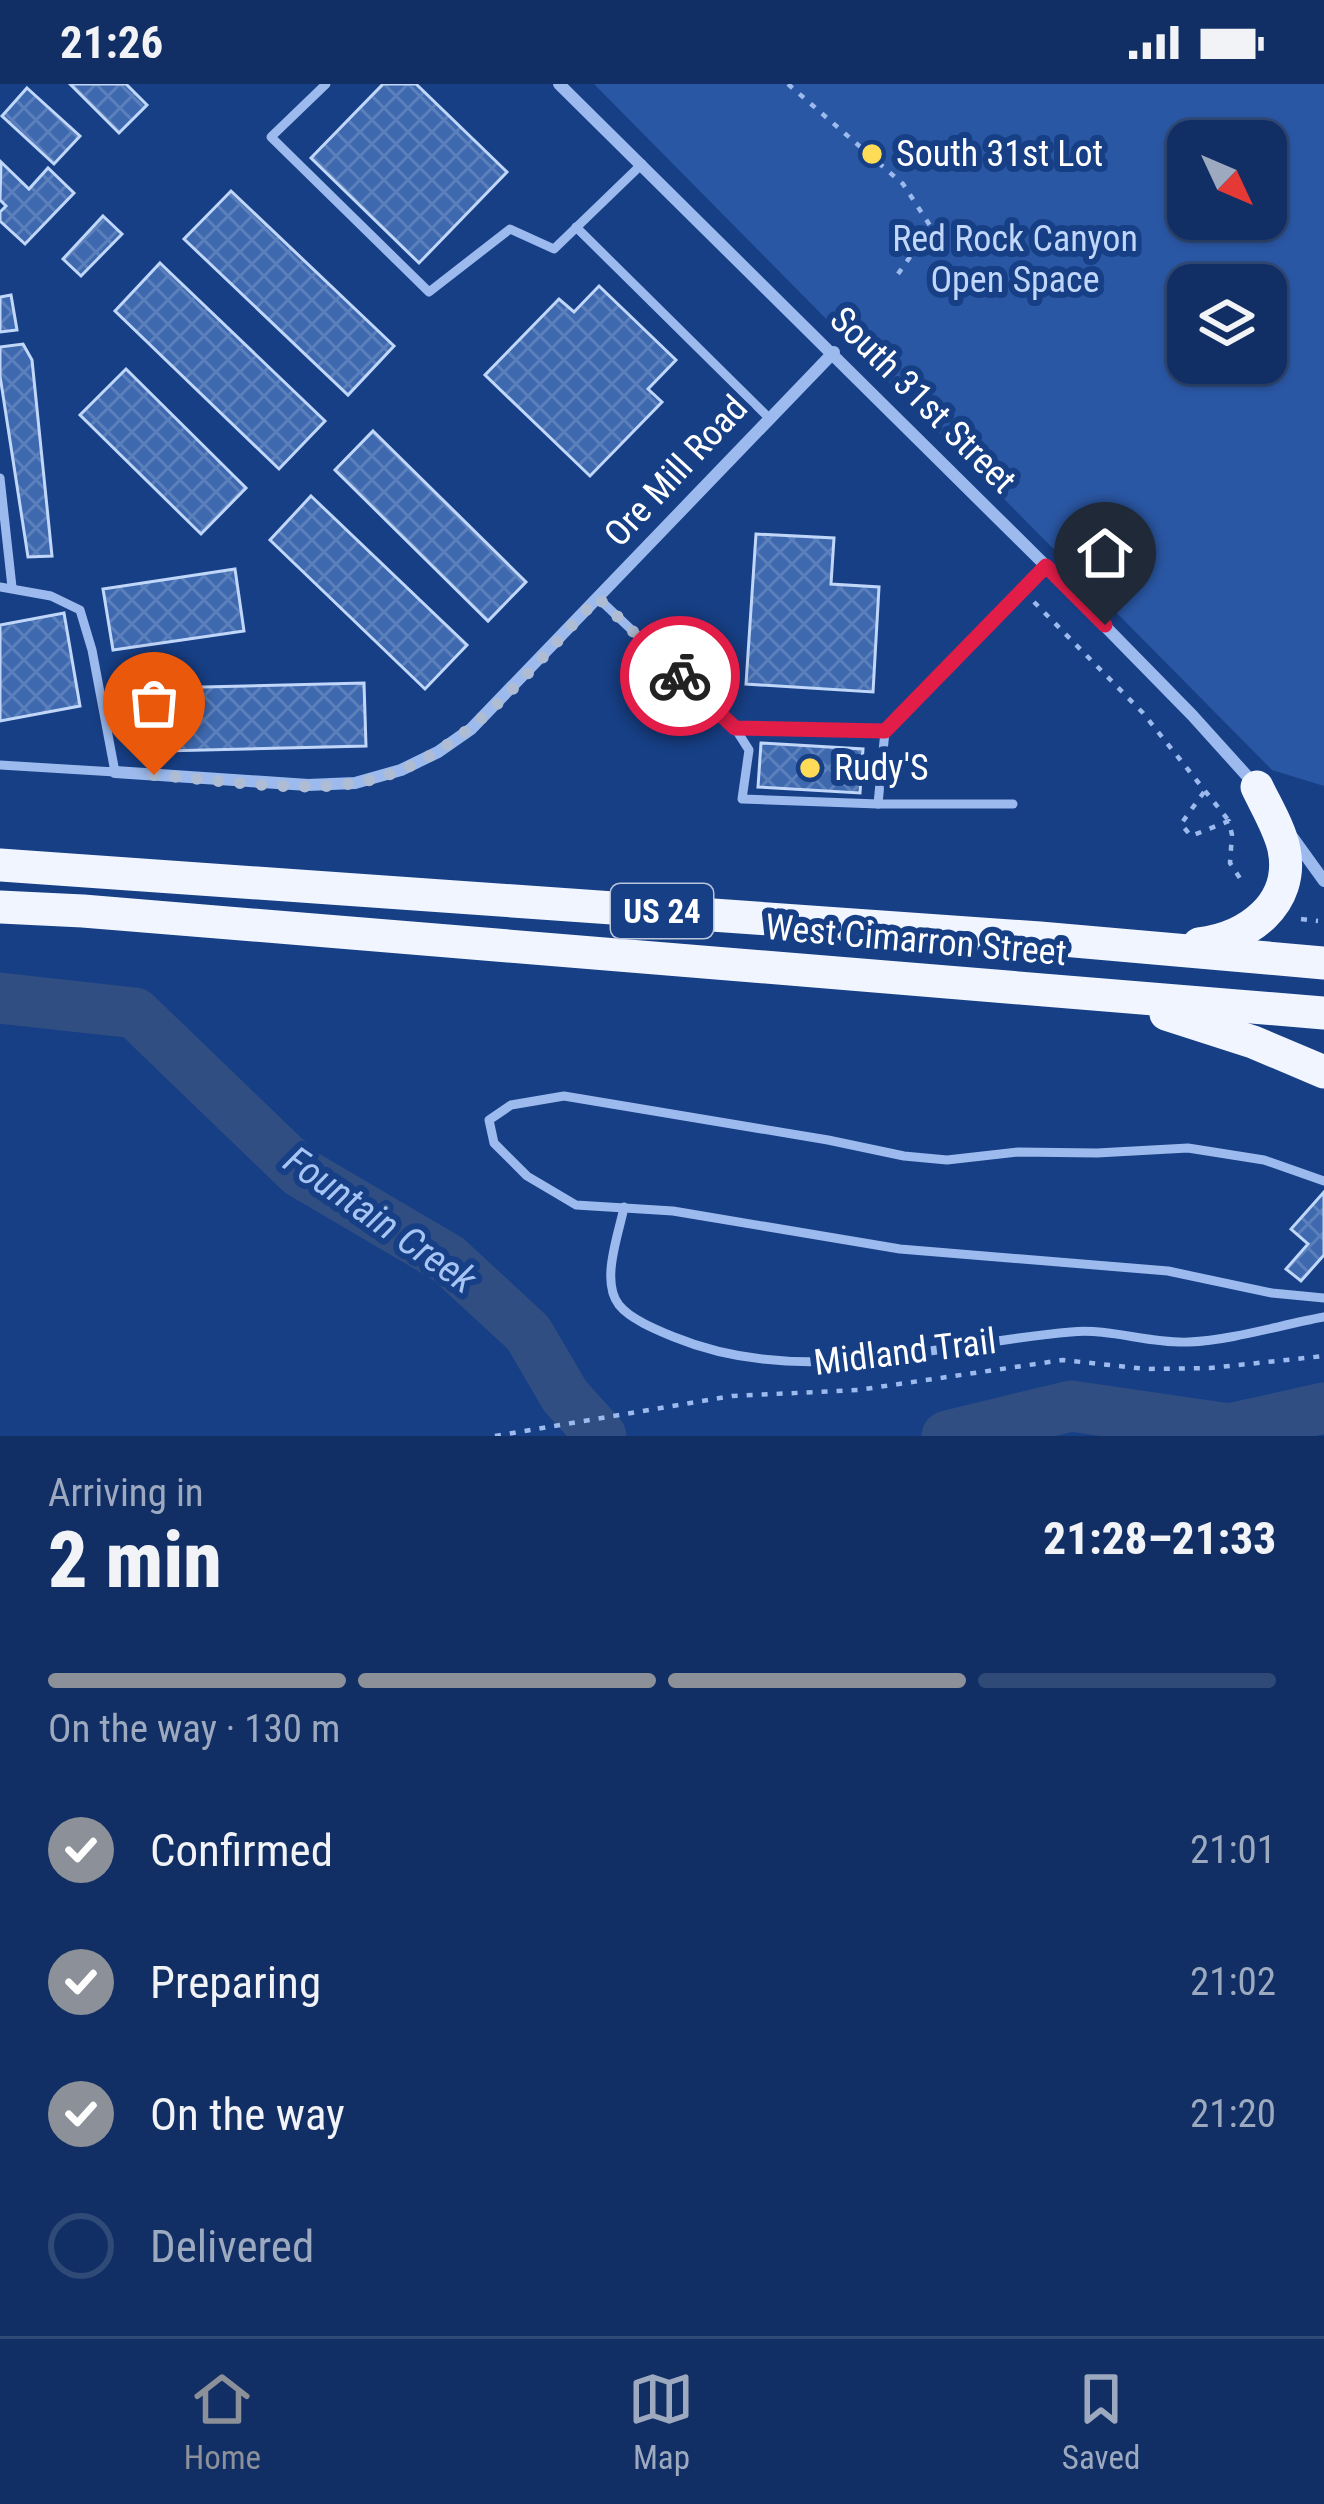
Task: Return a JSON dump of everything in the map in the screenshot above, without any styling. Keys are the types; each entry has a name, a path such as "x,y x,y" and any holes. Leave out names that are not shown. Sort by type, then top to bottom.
{"highway":[{"path":"1158,949 1216,942 1240,932 1262,920 1283,891 1284,847 1257,787"},
{"name":"West Cimarron Street","path":"0,865 1324,963"},
{"name":"West Cimarron Street","path":"0,907 1324,1013"},
{"path":"1095,994 1198,1022 1324,1072"}],"street":[{"name":"South 31st Street","path":"559,84 834,352 1192,715 1257,787 1324,881"},
{"name":"Ore Mill Road","path":"115,772 308,785 355,783 401,770 438,752 471,729 834,352"}],"lane":[{"path":"326,84 271,137 429,292 510,229 554,249 642,164"},
{"path":"576,227 768,417"},
{"path":"0,478 6,587 51,596 80,610 115,772 0,765"},
{"path":"878,804 885,731 1046,566"},
{"path":"598,598 735,728 749,750 742,799 1013,804"},
{"path":"735,728 885,731"},
{"path":"1324,1181 1264,1160 1188,1148 1097,1154 1018,1152 947,1160 904,1156 564,1096 511,1105 489,1120 494,1143 527,1177 575,1205 797,1229 900,1249 1168,1271 1272,1293 1324,1298"},
{"path":"624,1207 610,1282 619,1306 678,1339 746,1359 858,1361 1096,1330 1192,1342 1324,1316"}],"path":[{"path":"788,84 903,184 931,227 893,281"},
{"path":"1033,601 1144,713 1206,790 1229,821 1229,863 1244,883"},
{"path":"1206,790 1181,824 1191,836 1229,821"},
{"path":"1296,918 1318,921"},
{"name":"Midland Trail","path":"495,1436 732,1396 858,1390 1063,1360 1146,1369 1210,1368 1324,1356"}],"green space":[{"name":"Red Rock Canyon Open Space","path":"594,84 1324,84 1324,786 1272,770"}],"building":[{"path":"70,84 126,84 147,105 119,133"},
{"path":"383,84 416,84 507,172 419,263 311,158"},
{"path":"27,88 80,136 54,164 2,116"},
{"path":"1,162 29,189 48,168 74,193 25,244 0,221 6,206 0,200"},
{"path":"231,191 394,346 348,395 184,239"},
{"path":"103,216 122,234 81,276 63,259"},
{"path":"160,263 325,421 279,469 115,311"},
{"path":"599,286 676,360 648,389 662,402 590,476 485,375 559,299 574,312"},
{"path":"11,295 17,330 0,332 0,297"},
{"path":"23,344 32,360 52,556 28,557 0,376 0,347"},
{"path":"126,369 246,488 201,534 80,415"},
{"path":"373,431 526,582 488,621 335,470"},
{"path":"311,496 467,645 425,689 270,540"},
{"path":"756,534 834,538 831,584 879,587 873,692 746,684"},
{"path":"235,569 244,631 113,650 103,589"},
{"path":"64,613 80,706 0,721 0,625"},
{"path":"364,683 366,746 164,751 162,688"},
{"name":"Rudy'S","path":"761,743 863,749 860,793 758,787"},
{"path":"1324,1192 1324,1255 1301,1281 1286,1269 1308,1244 1291,1229"}],"waterway":[{"name":"Fountain Creek","path":"0,998 135,1013 300,1172 448,1259 528,1333 565,1396 601,1436"},
{"name":"Fountain Creek","path":"947,1436 1071,1406 1229,1429 1324,1408"}],"way so far":[{"path":"154,775 308,785 355,783 401,770 471,729 598,598 680,676"}],"place":[{"name":"South 31st Lot","path":"872,154"},
{"name":"Rudy'S","path":"810,768"}],"route":[{"path":"680,676 735,728 885,731 1046,566 1105,625"}]}
